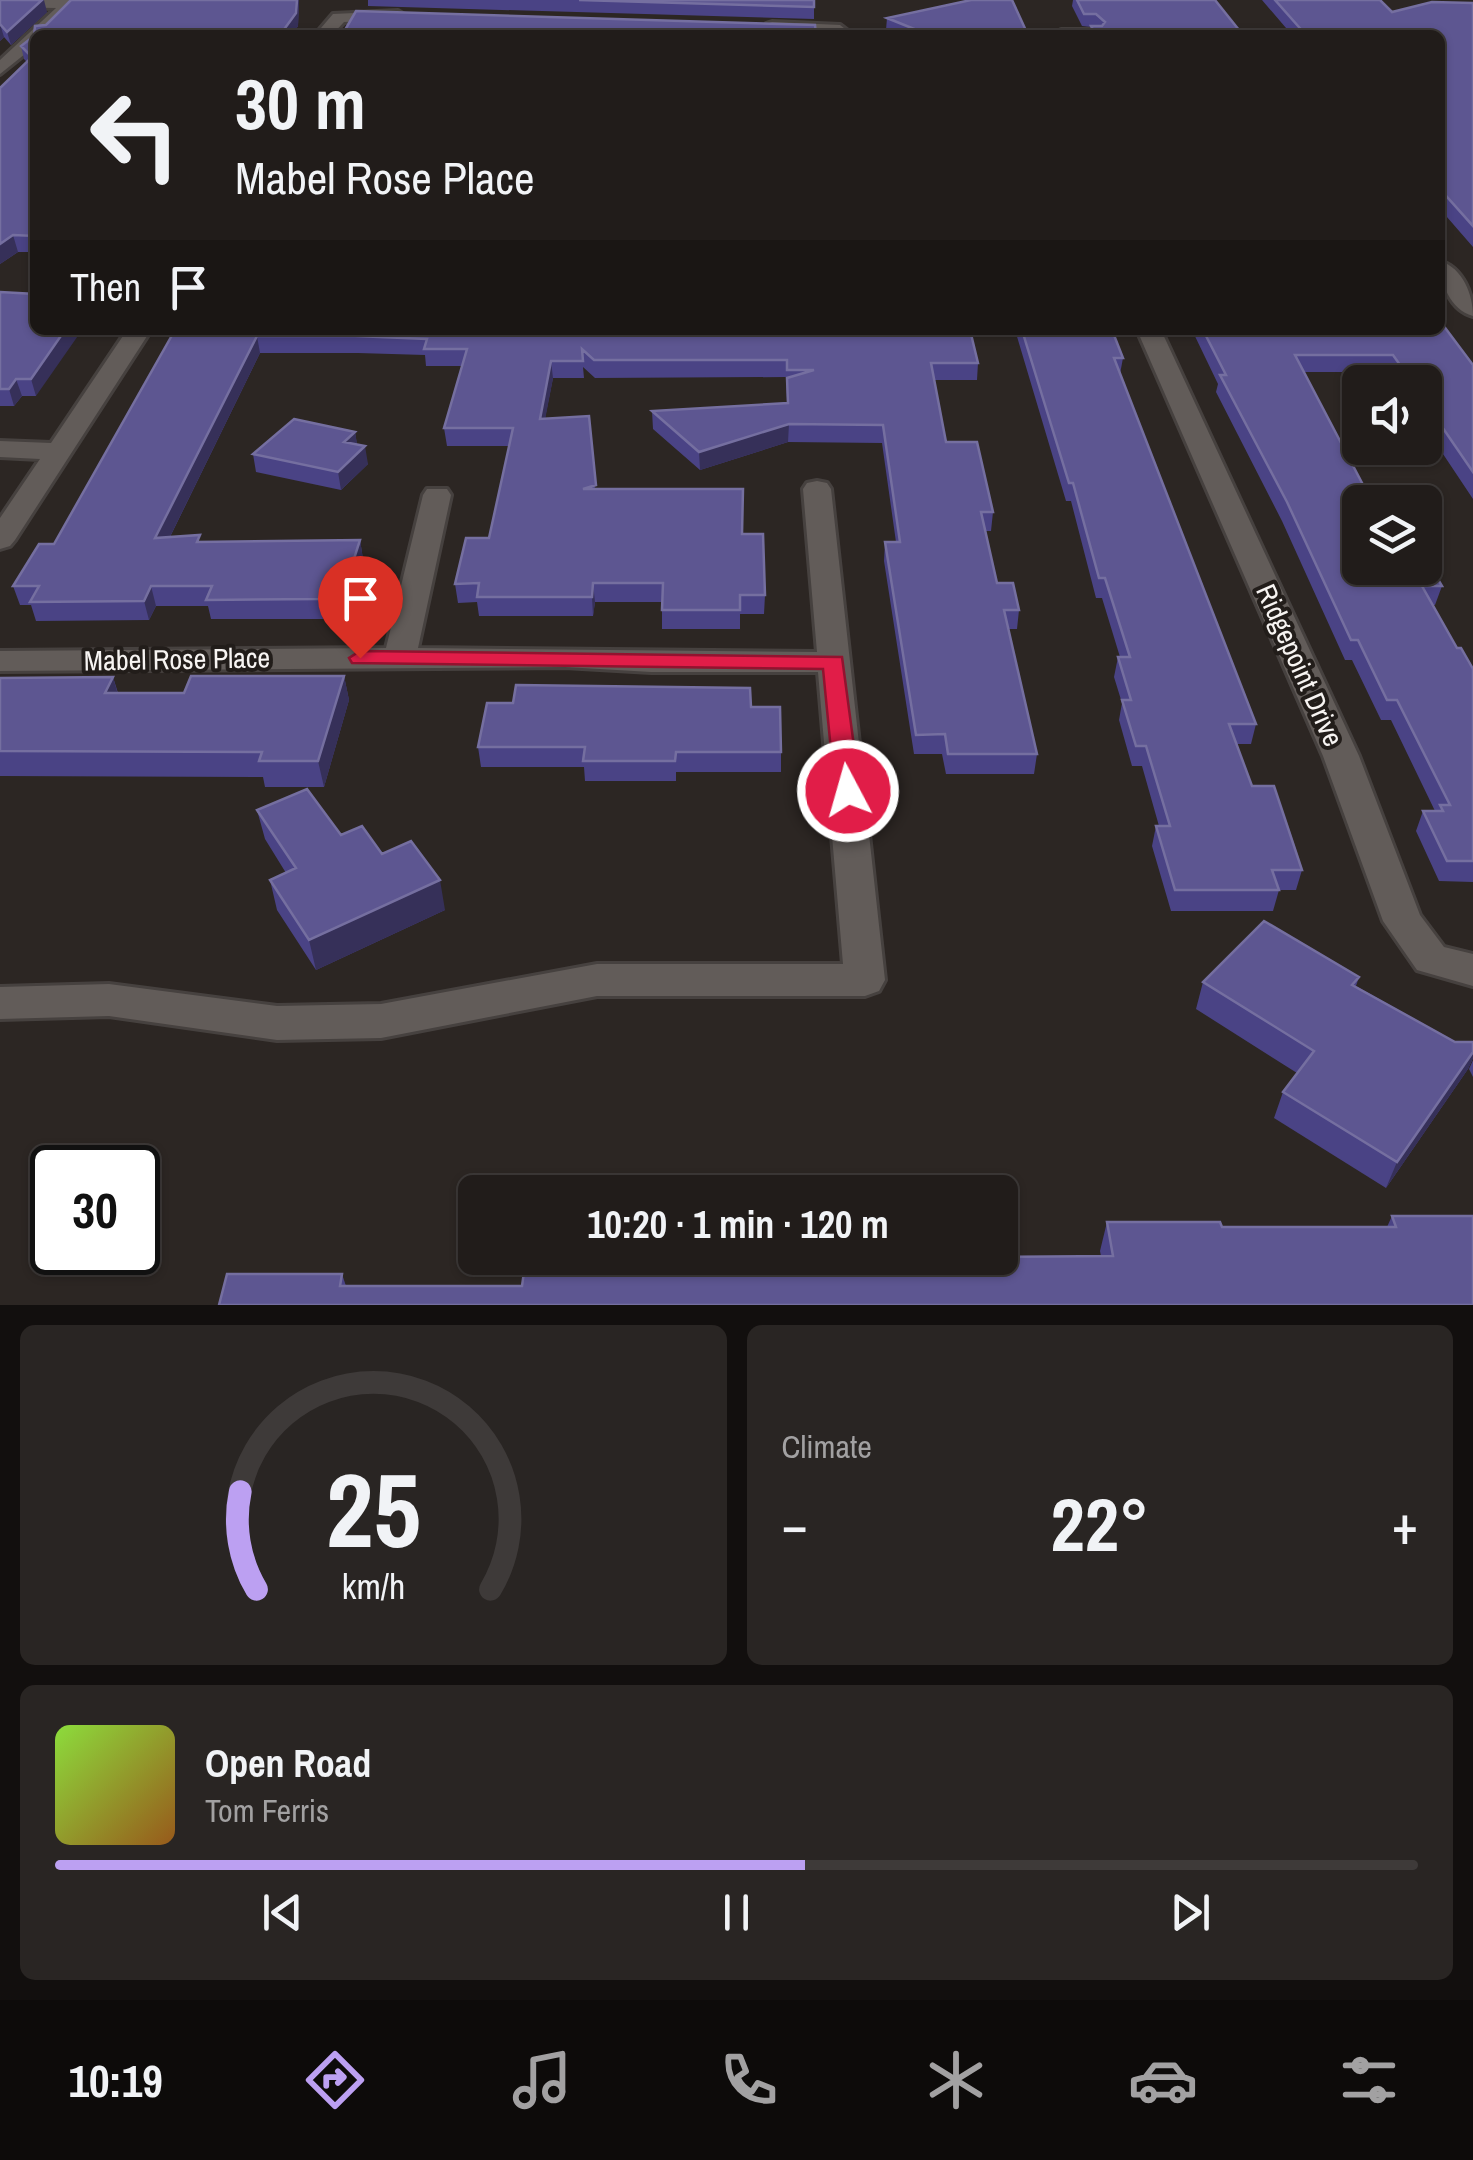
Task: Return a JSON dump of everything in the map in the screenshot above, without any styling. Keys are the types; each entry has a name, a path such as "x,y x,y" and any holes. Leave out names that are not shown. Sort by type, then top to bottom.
{"street":[{"path":"0,2 70,4 42,30"},
{"path":"328,30 339,17 423,16"},
{"path":"747,27 840,30"},
{"path":"0,69 30,42"},
{"path":"1445,274 1473,310"},
{"path":"1445,312 1473,310"},
{"path":"0,540 135,335"},
{"name":"Ridgepoint Drive","path":"1152,335 1341,756 1402,921 1432,959 1473,970"},
{"path":"0,449 57,450"},
{"path":"0,1003 109,1000 278,1023 364,1021 597,980 864,980 817,489"},
{"path":"400,657 437,495"},
{"name":"Mabel Rose Place","path":"0,661 400,657 834,662"}],"building":[{"path":"0,0 42,0 7,32 0,24"},
{"path":"71,0 297,0 296,13 284,30 35,30 35,26 46,25"},
{"path":"579,0 814,0 814,7"},
{"path":"971,0 1012,0 1026,30 917,30 887,18"},
{"path":"1077,0 1215,0 1239,30 1093,30 1091,26 1102,26 1105,22 1096,14 1084,14"},
{"path":"1275,0 1380,0 1392,12 1432,2 1473,3 1473,226 1445,195 1445,30 1302,30"},
{"path":"356,11 815,25 816,30 345,30"},
{"path":"30,39 30,55 21,46"},
{"path":"30,59 30,236 13,235 0,244 0,88"},
{"path":"0,292 30,294 30,335 62,335 31,379 16,379 9,389 0,389"},
{"path":"1445,328 1473,365 1473,472 1442,427 1442,365 1400,365 1393,355 1295,355 1342,445 1342,465 1353,465 1363,485 1342,485 1342,585 1441,585 1422,586 1473,669 1473,861 1447,861 1423,811 1443,811 1440,805 1450,805 1397,700 1387,700 1358,640 1351,640 1287,502 1220,375 1226,375 1206,335 1445,335"},
{"path":"172,335 971,335 978,363 931,363 946,442 977,442 993,512 981,512 997,583 1013,583 1019,610 1004,610 1037,754 948,754 945,734 916,735 885,542 900,542 883,425 789,424 699,452 652,411 788,403 787,378 814,370 787,370 787,360 594,360 582,349 583,361 551,361 540,419 589,416 596,485 583,489 743,489 742,534 763,534 765,595 740,595 740,610 662,610 663,583 593,583 592,597 477,597 479,583 455,584 466,538 489,538 513,428 444,428 467,349 424,349 427,339 257,336 155,538 200,535 197,542 360,540 346,584 324,584 319,599 206,600 212,586 151,586 144,601 30,602 39,586 13,586 39,544 54,544"},
{"path":"1024,335 1114,335 1123,358 1114,358 1256,724 1229,724 1252,786 1274,786 1302,870 1272,870 1279,890 1175,890 1156,826 1170,826 1146,746 1136,746 1122,700 1131,700 1118,657 1130,657 1105,578 1099,578 1073,483 1069,483"},
{"path":"294,419 355,432 344,442 365,446 338,472 253,454"},
{"path":"191,676 344,676 318,761 259,761 262,752 0,751 0,678 113,677 105,693 184,693"},
{"path":"516,685 750,688 751,707 780,707 781,752 676,752 675,761 583,761 585,747 478,747 487,703 513,703"},
{"path":"307,789 341,835 362,826 382,854 411,841 440,880 309,940 270,880 296,868 257,810"},
{"path":"1264,921 1359,977 1352,985 1455,1042 1473,1042 1473,1052 1397,1162 1283,1092 1314,1051 1203,982"},
{"path":"1392,1216 1473,1216 1473,1305 219,1305 227,1274 342,1274 340,1286 522,1286 524,1275 1018,1275 1018,1257 1113,1256 1107,1222 1220,1222 1222,1227 1396,1227"}],"route":[{"path":"360,658 834,662 848,791"}]}
